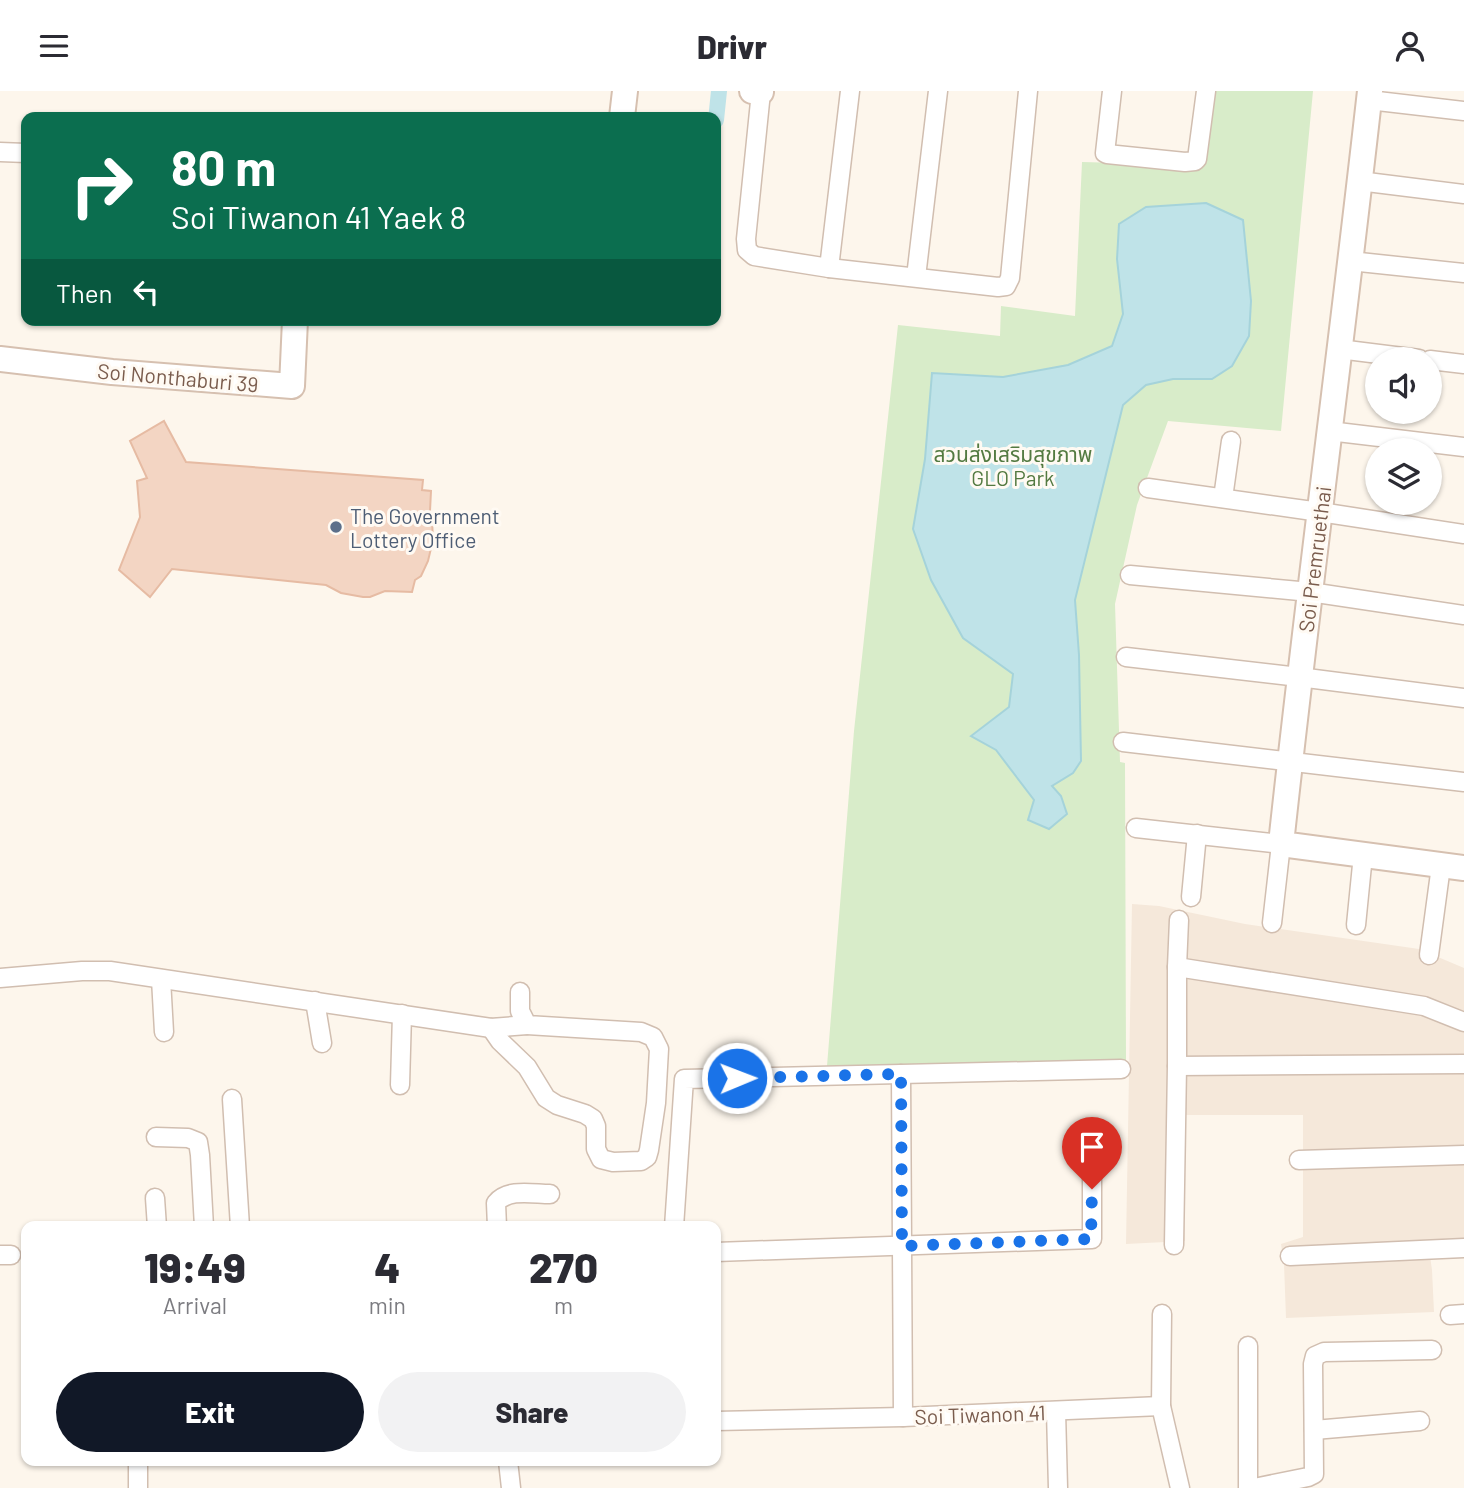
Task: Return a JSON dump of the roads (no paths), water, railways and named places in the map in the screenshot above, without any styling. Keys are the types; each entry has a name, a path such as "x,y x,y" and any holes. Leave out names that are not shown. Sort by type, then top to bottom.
{"street":[{"path":"623,112 625,91"},
{"path":"758,91 746,239 747,250 754,256 829,268 998,287 1006,286 1010,278 1028,91"},
{"path":"829,268 850,91"},
{"path":"916,277 938,91"},
{"path":"1112,91 1105,153 1185,162 1197,159 1206,91"},
{"path":"1369,96 1464,111"},
{"name":"Soi Premruethai","path":"1281,844 1369,96"},
{"path":"0,152 21,153"},
{"path":"1360,181 1464,194"},
{"path":"1350,261 1464,273"},
{"name":"Soi Nonthaburi 39","path":"0,359 112,372 292,386 295,326"},
{"path":"1339,349 1365,352"},
{"path":"1442,361 1464,364"},
{"path":"1329,431 1464,447"},
{"path":"1223,498 1231,441"},
{"path":"1148,488 1464,534"},
{"path":"1130,575 1310,592 1464,615"},
{"path":"1126,657 1464,698"},
{"path":"1123,742 1464,782"},
{"path":"1136,828 1453,867 1429,955"},
{"path":"1191,897 1196,834"},
{"path":"1272,923 1281,844"},
{"path":"1356,925 1363,855"},
{"path":"1174,1245 1179,920"},
{"path":"1177,967 1424,1006 1464,1022"},
{"path":"0,978 110,971 491,1028 527,1025 641,1032 653,1037 659,1049 656,1103 647,1157 641,1161 613,1162 601,1159 596,1149 596,1126 593,1119 546,1098 527,1067 500,1041 491,1028"},
{"path":"161,979 164,1032"},
{"path":"520,992 520,1011 527,1025"},
{"path":"315,1001 322,1043"},
{"path":"400,1085 402,1014"},
{"path":"1177,1066 1464,1064"},
{"path":"674,1221 684,1079 1121,1069"},
{"path":"901,1074 903,1417"},
{"path":"232,1099 240,1221"},
{"path":"156,1137 188,1138 198,1142 204,1221"},
{"path":"1299,1160 1464,1155"},
{"path":"721,1252 1091,1239 1092,1164"},
{"path":"497,1221 496,1203 508,1193 551,1193"},
{"path":"155,1198 157,1221"},
{"path":"1290,1256 1464,1248"},
{"path":"1162,1314 1161,1406 1180,1488"},
{"path":"1248,1346 1248,1488"},
{"path":"1254,1488 1314,1474 1315,1356 1324,1352 1432,1350"},
{"name":"Soi Tiwanon 41","path":"721,1421 903,1417 1161,1406"},
{"path":"1056,1411 1058,1488"},
{"path":"1314,1430 1420,1421"},
{"path":"138,1466 138,1488"},
{"path":"509,1466 511,1488"}],"water":[{"path":"1206,203 1243,220 1251,301 1249,336 1232,366 1212,379 1173,379 1146,385 1123,405 1075,600 1081,761 1073,773 1052,786 1061,796 1067,814 1049,829 1028,820 1034,800 996,750 971,736 1009,707 1013,674 963,638 931,580 913,529 925,459 932,373 1003,377 1068,365 1112,346 1123,314 1117,259 1119,224 1146,207"}],"waterway":[{"path":"717,112 719,91"}],"place":[{"name":"The Government Lottery Office","path":"336,527"}],"park label":[{"name":"สวนส่งเสริมสุขภาพ GLO Park","path":"1013,465"}]}
